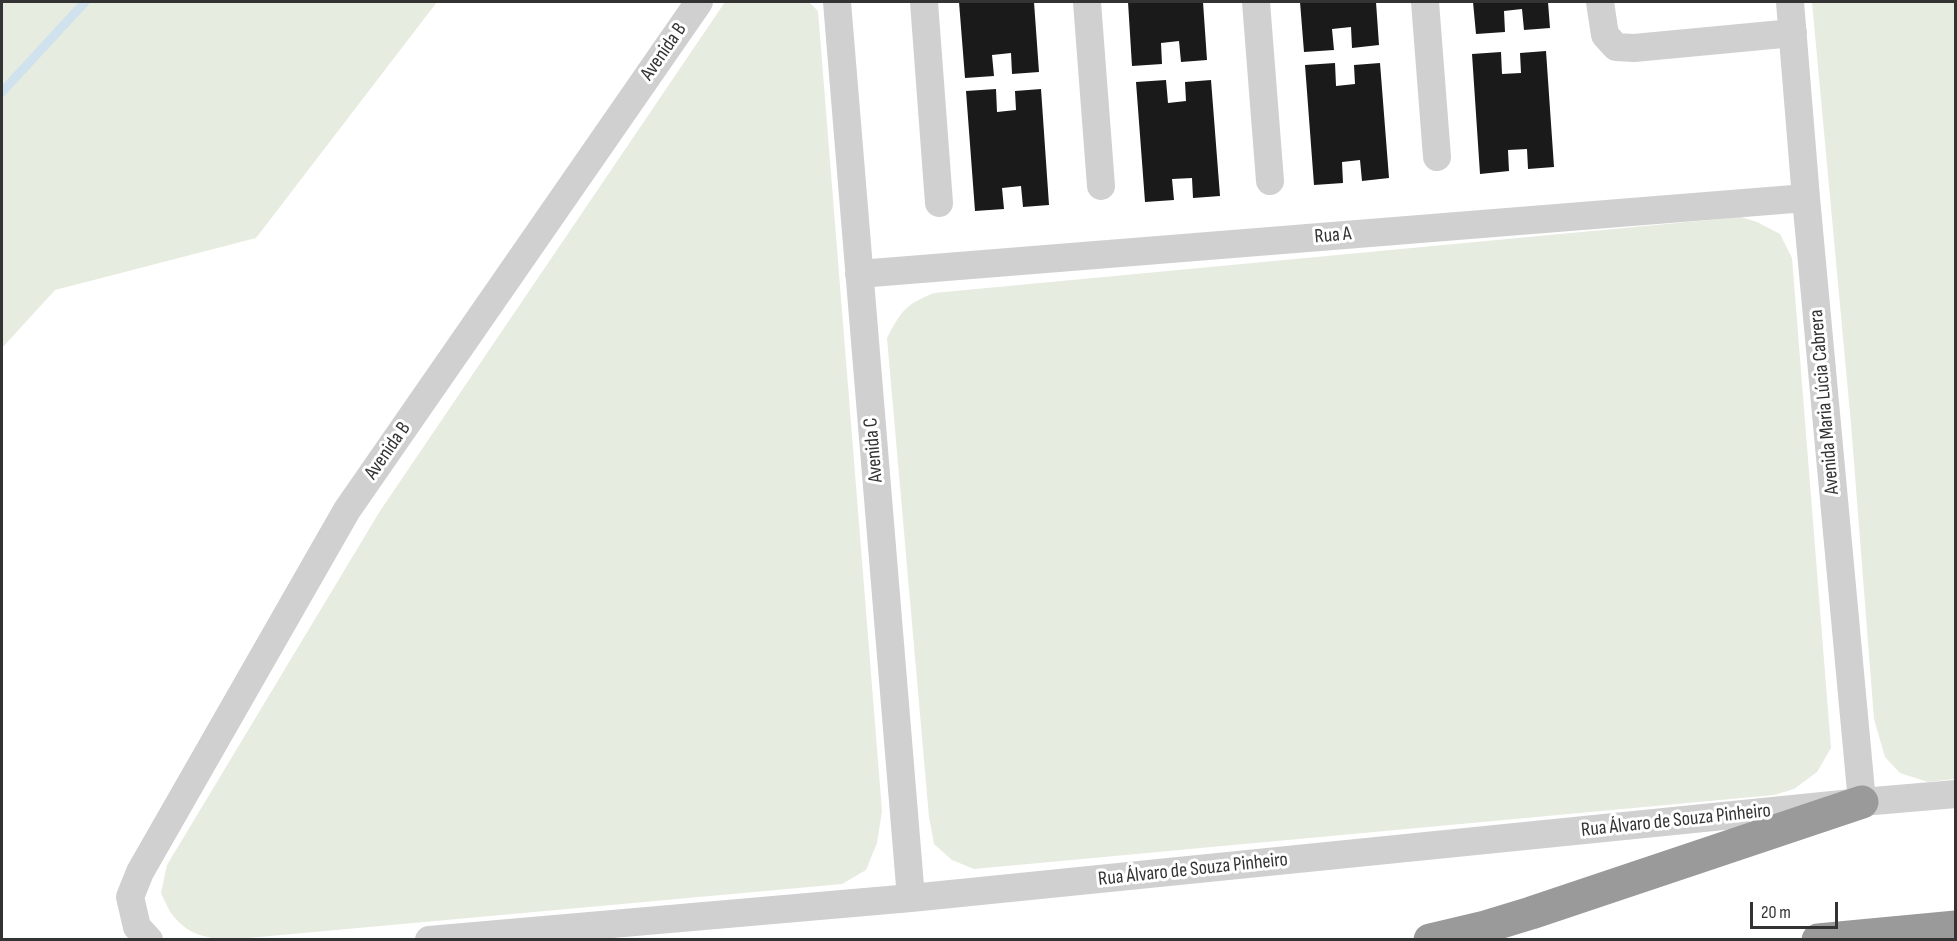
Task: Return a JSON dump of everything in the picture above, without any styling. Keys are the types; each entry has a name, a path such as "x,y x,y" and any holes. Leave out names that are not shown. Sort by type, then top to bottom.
{"highway":[{"path":"1430,939 1485,927 1531,913 1862,802"},
{"path":"1818,939 1956,927"}],"street":[{"name":"Avenida B","path":"143,933 130,897 140,872 347,510 699,2"},
{"name":"Avenida C","path":"837,2 911,898"},
{"path":"924,2 939,203"},
{"path":"1088,2 1101,186"},
{"path":"1256,2 1270,181"},
{"path":"1425,2 1437,157"},
{"path":"1600,2 1605,35 1616,48 1792,33"},
{"name":"Avenida Maria Lúcia Cabrera","path":"1790,2 1862,802"},
{"name":"Rua A","path":"859,274 1806,198"},
{"name":"Rua Álvaro de Souza Pinheiro","path":"429,939 911,898 1956,794"}],"shaded area":[{"path":"2,2 437,2 256,238 55,290 2,348"},
{"path":"725,2 809,2 818,11 882,811 877,843 866,870 842,884 237,939 211,938 188,929 173,916 161,893 167,865 380,511"},
{"path":"1812,2 1955,2 1955,779 1928,782 1900,773 1885,757 1874,719 1851,424"},
{"path":"1741,217 1757,222 1780,234 1792,258 1831,748 1817,772 1794,789 1774,795 974,869 952,860 934,844 929,817 887,338 896,321 911,305 934,293"}],"building":[{"path":"959,2 1034,2 1039,72 1012,74 1011,53 992,55 994,76 965,78"},
{"path":"1128,2 1203,2 1207,60 1181,62 1179,41 1161,43 1162,64 1132,66"},
{"path":"1300,2 1376,2 1379,45 1352,48 1351,27 1332,29 1334,50 1304,52"},
{"path":"1473,2 1548,2 1550,28 1524,30 1522,9 1504,11 1505,32 1476,34"},
{"path":"1546,51 1554,167 1528,169 1527,149 1508,150 1509,171 1480,174 1472,54 1501,52 1502,74 1521,73 1520,53"},
{"path":"1335,63 1336,86 1355,84 1354,65 1380,63 1389,178 1362,181 1360,160 1342,162 1343,183 1314,185 1305,65"},
{"path":"1166,80 1168,103 1186,101 1185,82 1211,80 1220,196 1193,198 1192,178 1172,179 1174,200 1145,202 1136,82"},
{"path":"996,89 997,112 1016,110 1015,91 1041,89 1049,205 1023,207 1021,186 1002,188 1004,209 975,211 966,91"}],"waterway":[{"path":"2,92 85,2"}]}
